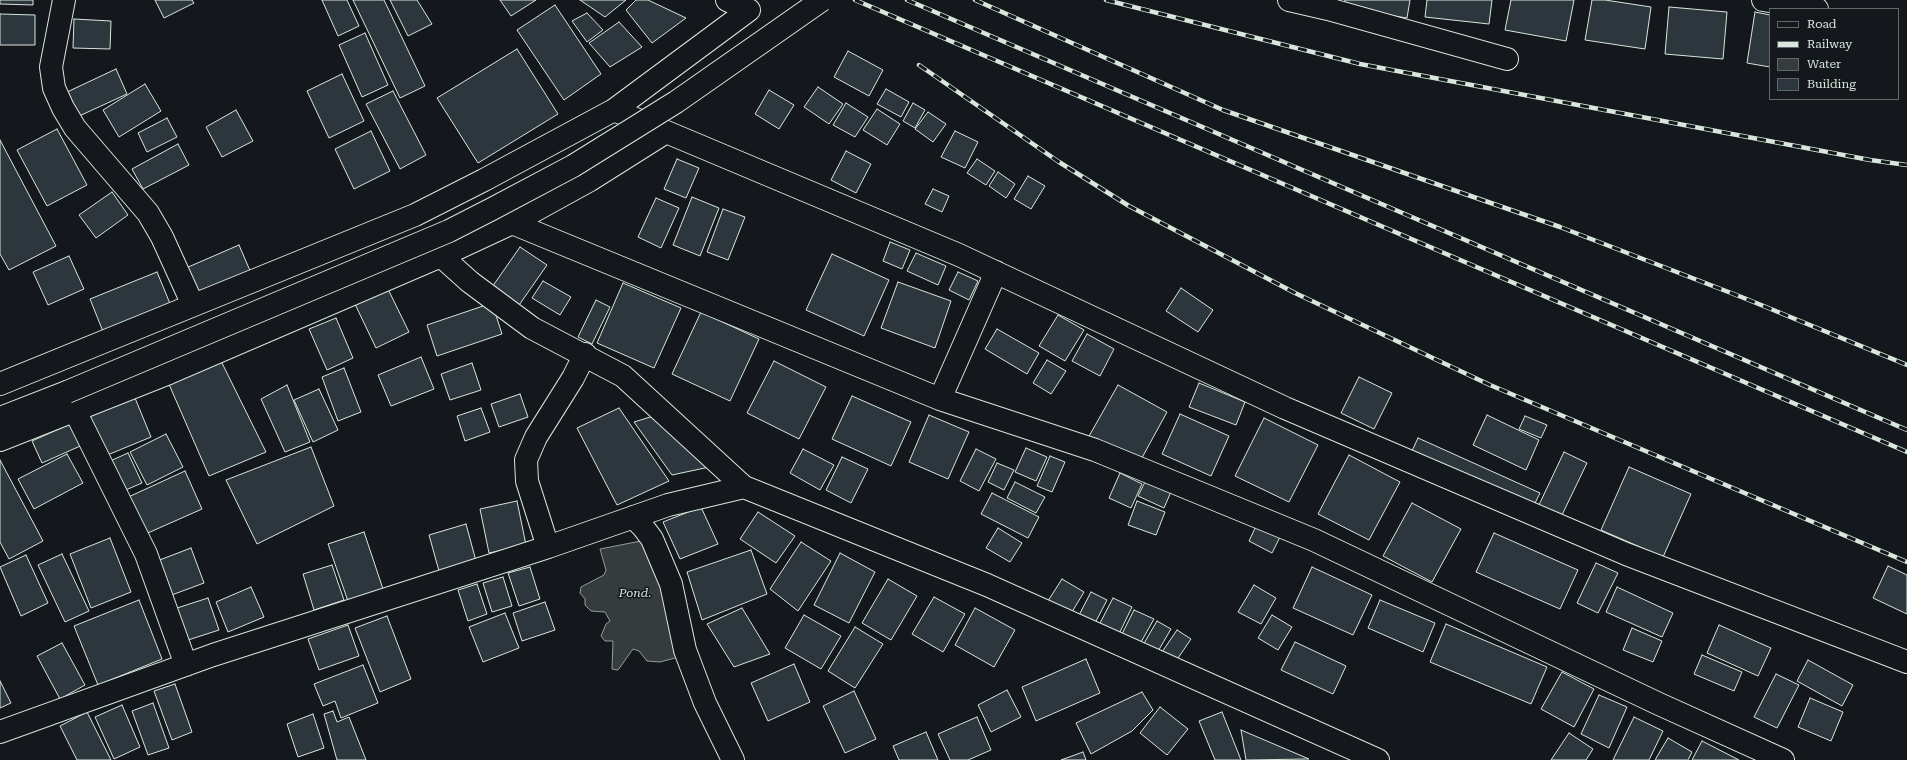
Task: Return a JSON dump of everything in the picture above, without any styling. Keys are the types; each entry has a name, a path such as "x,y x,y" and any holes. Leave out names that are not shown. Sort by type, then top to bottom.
{"street":[{"path":"64,0 51,67 54,88 62,108 75,128 148,213 162,237 193,305"},
{"path":"0,384 415,215 484,180 614,110 749,10 727,0"},
{"path":"0,418 76,389 449,231 573,166 670,106 822,0"},
{"path":"1289,0 1328,9 1507,58"},
{"path":"1763,0 1810,8"},
{"path":"614,110 996,272 1285,408 1626,554 1907,662"},
{"path":"0,440 169,373 441,256 512,223 590,180 666,132"},
{"path":"512,223 940,399 1095,450 1314,540 1659,704 1782,760"},
{"path":"441,256 470,282 532,328 585,354 623,376 744,487 987,586 1378,760"},
{"path":"940,399 996,272"},
{"path":"548,547 527,481 526,460 536,437 573,378 585,354"},
{"path":"75,411 146,554 186,665"},
{"path":"0,732 186,665 548,547 668,505 744,487"},
{"path":"633,517 652,539 670,584 685,650 705,703 732,760"}],"water":[{"name":"Pond.","path":"641,541 652,548 685,650 675,658 660,662 647,661 639,651 633,649 618,670 612,669 613,641 605,641 601,636 606,624 610,621 605,612 591,611 585,605 585,599 580,593 581,587 604,575 606,570 600,549"}],"building":[{"path":"0,0 33,0 33,5 0,4"},
{"path":"155,0 192,0 194,3 164,18"},
{"path":"322,0 347,0 359,26 338,36"},
{"path":"353,0 384,0 425,86 400,98"},
{"path":"390,0 417,0 432,24 408,36"},
{"path":"500,0 536,0 511,16"},
{"path":"580,0 626,0 605,17"},
{"path":"636,0 648,0 686,18 652,43 626,10"},
{"path":"1345,0 1410,0 1407,18 1344,8"},
{"path":"1427,0 1492,0 1489,24 1425,17"},
{"path":"1511,0 1574,0 1566,41 1505,30"},
{"path":"1592,0 1605,0 1651,7 1645,49 1585,40"},
{"path":"555,5 601,74 564,100 517,30"},
{"path":"1669,7 1727,12 1723,59 1665,54"},
{"path":"1755,12 1769,15 1769,67 1747,63"},
{"path":"587,13 603,30 587,42 572,21"},
{"path":"0,14 35,15 35,45 0,45"},
{"path":"74,19 111,21 110,49 73,48"},
{"path":"619,22 642,47 610,67 589,43"},
{"path":"365,33 388,85 362,97 339,45"},
{"path":"517,49 558,114 478,163 437,98"},
{"path":"848,51 883,70 869,96 834,77"},
{"path":"116,69 127,94 77,117 65,93"},
{"path":"342,74 364,121 329,138 307,91"},
{"path":"145,84 161,111 119,137 103,110"},
{"path":"818,87 843,104 829,124 804,107"},
{"path":"886,89 909,102 901,117 877,104"},
{"path":"769,90 794,105 779,129 755,114"},
{"path":"393,91 426,155 400,169 366,104"},
{"path":"846,103 868,117 855,137 833,125"},
{"path":"913,103 925,110 915,128 903,121"},
{"path":"877,109 900,124 887,145 863,130"},
{"path":"236,110 253,141 222,157 206,127"},
{"path":"928,112 946,124 933,142 915,129"},
{"path":"167,118 177,137 147,152 138,133"},
{"path":"57,129 87,185 47,206 17,150"},
{"path":"371,131 390,171 354,189 335,149"},
{"path":"955,131 978,142 965,168 941,157"},
{"path":"0,140 56,246 9,270 0,254"},
{"path":"178,144 189,165 143,189 132,169"},
{"path":"846,151 871,164 856,193 831,180"},
{"path":"677,159 699,168 686,198 664,189"},
{"path":"977,159 995,171 986,185 967,173"},
{"path":"998,172 1015,184 1006,198 989,186"},
{"path":"1028,176 1045,186 1031,209 1014,199"},
{"path":"933,189 949,196 942,212 925,204"},
{"path":"112,192 128,215 96,238 79,215"},
{"path":"692,197 719,208 700,256 673,245"},
{"path":"656,198 679,208 661,248 638,237"},
{"path":"723,209 745,217 728,260 707,252"},
{"path":"890,242 910,250 902,269 883,261"},
{"path":"239,245 251,273 198,296 186,268"},
{"path":"520,247 547,265 517,308 490,290"},
{"path":"916,253 946,266 938,285 907,271"},
{"path":"832,254 889,280 864,336 806,310"},
{"path":"69,256 84,289 48,305 33,272"},
{"path":"157,272 171,306 104,334 90,299"},
{"path":"958,272 978,281 969,300 949,290"},
{"path":"543,281 571,297 560,315 532,298"},
{"path":"898,282 951,301 935,348 881,328"},
{"path":"623,283 681,308 654,368 597,343"},
{"path":"387,287 409,332 376,348 354,302"},
{"path":"1181,288 1213,310 1198,332 1166,311"},
{"path":"596,300 610,307 592,344 578,337"},
{"path":"492,303 502,334 437,356 427,325"},
{"path":"701,312 759,339 730,401 672,374"},
{"path":"1058,315 1084,330 1065,361 1039,346"},
{"path":"336,318 353,358 327,370 309,329"},
{"path":"997,329 1039,353 1027,374 985,349"},
{"path":"1087,334 1114,349 1100,376 1072,361"},
{"path":"421,357 434,389 391,406 378,375"},
{"path":"1047,360 1066,371 1051,394 1033,383"},
{"path":"221,361 266,452 209,476 168,382"},
{"path":"774,361 826,387 799,439 747,413"},
{"path":"472,363 481,390 450,400 441,374"},
{"path":"344,368 361,412 338,421 322,377"},
{"path":"1359,377 1392,393 1374,429 1341,413"},
{"path":"1199,383 1245,402 1236,425 1189,407"},
{"path":"287,385 310,442 285,452 261,399"},
{"path":"1118,385 1167,412 1138,465 1088,438"},
{"path":"319,389 338,430 313,442 294,400"},
{"path":"520,394 528,417 499,427 491,404"},
{"path":"852,396 911,422 891,466 832,439"},
{"path":"135,398 151,437 105,456 88,417"},
{"path":"481,408 490,432 465,441 457,416"},
{"path":"619,408 669,481 617,505 577,428"},
{"path":"660,414 714,466 672,475 634,422"},
{"path":"1180,414 1229,436 1211,476 1162,454"},
{"path":"929,415 969,432 948,479 909,462"},
{"path":"1487,415 1539,440 1526,470 1473,445"},
{"path":"1525,416 1547,425 1541,438 1519,429"},
{"path":"1264,418 1318,445 1289,502 1235,476"},
{"path":"77,421 87,443 42,463 32,441"},
{"path":"166,434 183,467 147,485 130,452"},
{"path":"1418,438 1540,493 1533,507 1411,453"},
{"path":"311,447 334,506 257,544 226,480"},
{"path":"1026,448 1047,457 1036,481 1015,472"},
{"path":"803,449 834,465 820,490 790,473"},
{"path":"976,449 996,459 979,491 960,481"},
{"path":"1564,452 1587,463 1561,517 1538,507"},
{"path":"128,453 142,483 121,492 108,462"},
{"path":"67,454 83,483 34,509 18,479"},
{"path":"1349,455 1400,482 1369,540 1318,514"},
{"path":"1050,456 1065,462 1052,492 1037,486"},
{"path":"842,457 868,469 851,503 826,490"},
{"path":"0,460 43,541 9,559 0,542"},
{"path":"997,463 1014,470 1004,490 988,482"},
{"path":"1629,467 1691,494 1663,557 1601,530"},
{"path":"185,471 202,509 141,536 124,499"},
{"path":"1120,473 1142,484 1131,508 1109,498"},
{"path":"1148,476 1173,487 1164,508 1138,496"},
{"path":"1015,482 1045,497 1036,513 1007,498"},
{"path":"992,493 1039,517 1028,538 981,514"},
{"path":"517,501 526,545 489,553 480,509"},
{"path":"1137,501 1165,512 1156,535 1128,525"},
{"path":"1412,503 1461,529 1432,582 1383,556"},
{"path":"701,507 718,544 680,559 663,522"},
{"path":"758,512 795,536 776,563 740,539"},
{"path":"466,524 476,561 439,571 429,535"},
{"path":"1257,524 1281,535 1272,553 1249,541"},
{"path":"998,528 1022,543 1010,562 986,548"},
{"path":"364,532 384,592 349,604 328,544"},
{"path":"1494,533 1578,570 1560,609 1476,572"},
{"path":"110,538 131,592 91,608 70,554"},
{"path":"801,542 831,561 798,611 770,589"},
{"path":"191,548 204,583 169,596 157,561"},
{"path":"751,550 767,594 702,620 687,572"},
{"path":"840,553 875,572 849,623 814,605"},
{"path":"62,554 89,611 65,622 38,565"},
{"path":"26,555 48,603 21,616 0,567"},
{"path":"1596,563 1618,573 1598,613 1577,603"},
{"path":"332,565 344,600 314,610 303,574"},
{"path":"1888,566 1907,575 1907,614 1873,598"},
{"path":"530,567 540,599 519,606 508,573"},
{"path":"1312,567 1372,595 1353,635 1293,608"},
{"path":"503,577 512,606 492,612 483,583"},
{"path":"888,579 917,596 891,640 862,623"},
{"path":"1062,579 1084,592 1069,617 1046,604"},
{"path":"477,584 487,614 468,621 458,590"},
{"path":"1254,585 1276,598 1261,624 1238,612"},
{"path":"251,587 264,617 228,632 216,602"},
{"path":"1617,587 1673,613 1662,637 1606,612"},
{"path":"1091,592 1107,600 1093,627 1077,619"},
{"path":"934,597 965,614 943,652 912,634"},
{"path":"208,598 219,630 185,641 174,609"},
{"path":"1113,598 1132,607 1118,636 1098,627"},
{"path":"139,600 162,659 98,685 74,626"},
{"path":"1380,600 1435,623 1423,652 1368,628"},
{"path":"545,602 555,630 522,641 513,613"},
{"path":"742,608 770,654 734,667 707,624"},
{"path":"975,608 1015,630 994,667 955,645"},
{"path":"1134,610 1154,619 1140,644 1122,634"},
{"path":"505,613 519,648 483,662 469,627"},
{"path":"804,615 841,636 821,669 785,648"},
{"path":"1272,615 1292,627 1278,650 1258,638"},
{"path":"387,616 411,679 380,692 355,628"},
{"path":"1157,621 1171,629 1157,653 1143,645"},
{"path":"1446,624 1547,667 1531,704 1430,662"},
{"path":"348,625 359,656 319,670 308,639"},
{"path":"1719,625 1771,648 1758,676 1707,653"},
{"path":"855,627 883,644 855,688 828,671"},
{"path":"1632,628 1662,641 1653,662 1623,650"},
{"path":"1177,630 1191,639 1176,661 1162,652"},
{"path":"1295,642 1346,666 1333,694 1281,670"},
{"path":"62,643 85,685 60,699 37,656"},
{"path":"1702,655 1742,672 1734,691 1694,674"},
{"path":"1086,659 1100,693 1036,721 1022,687"},
{"path":"1808,660 1853,685 1842,706 1797,681"},
{"path":"794,664 810,702 768,721 751,683"},
{"path":"363,665 378,703 341,718 335,701 323,706 314,684"},
{"path":"1562,672 1594,689 1574,727 1541,709"},
{"path":"1776,674 1799,685 1777,728 1754,717"},
{"path":"0,681 11,703 0,708"},
{"path":"175,684 192,732 172,740 154,691"},
{"path":"1007,690 1021,717 991,732 978,705"},
{"path":"854,691 876,739 845,753 823,706"},
{"path":"1142,692 1153,710 1132,731 1091,754 1076,723"},
{"path":"1599,695 1627,707 1609,748 1581,734"},
{"path":"1810,698 1843,712 1831,741 1798,727"},
{"path":"153,703 169,748 148,755 132,711"},
{"path":"122,705 140,747 114,759 95,717"},
{"path":"1160,707 1188,729 1167,755 1140,733"},
{"path":"333,711 337,722 349,717 366,760 337,760 324,714"},
{"path":"87,712 111,760 77,760 60,726"},
{"path":"1222,712 1241,760 1215,760 1199,721"},
{"path":"313,714 324,748 298,757 287,724"},
{"path":"977,717 991,750 968,760 950,760 938,734"},
{"path":"1634,717 1663,731 1649,760 1613,760"},
{"path":"1241,730 1309,759 1246,760"},
{"path":"926,732 938,760 899,760 893,746"},
{"path":"1569,733 1593,749 1586,760 1551,760"},
{"path":"1668,738 1692,752 1688,760 1655,760"},
{"path":"1702,741 1739,760 1692,760"},
{"path":"1083,752 1086,760 1061,760"}],"railway":[{"path":"855,0 1907,452"},
{"path":"907,0 1907,430"},
{"path":"975,0 1223,110 1560,227 1744,298 1907,365"},
{"path":"1106,0 1360,64 1870,160 1907,165"},
{"path":"919,65 1059,162 1129,206 1295,293 1490,385 1907,562"}]}
